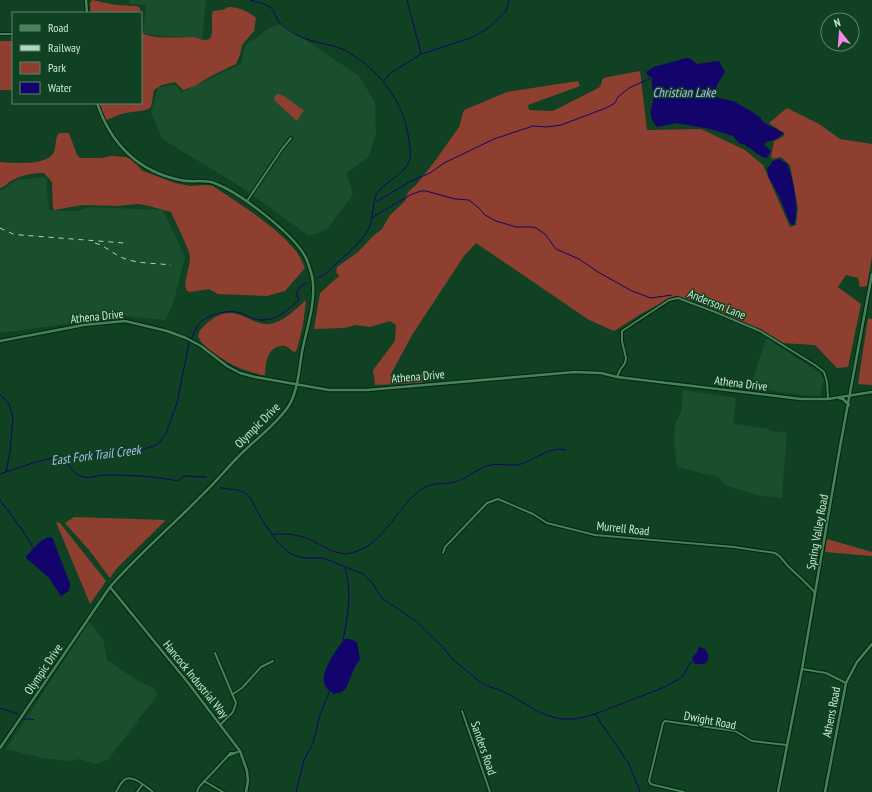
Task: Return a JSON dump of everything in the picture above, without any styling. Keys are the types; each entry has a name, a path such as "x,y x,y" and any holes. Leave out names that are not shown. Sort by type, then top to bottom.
{"street":[{"path":"86,0 87,12"},
{"path":"0,34 12,34"},
{"name":"Olympic Drive","path":"0,748 110,587 129,566 205,493 237,458 282,416 291,401 296,384 311,305 313,285 311,272 305,257 295,244 275,224 247,201 212,182 182,181 160,173 138,162 115,140 105,125 97,104"},
{"path":"247,201 280,151 291,138"},
{"name":"Spring Valley Road","path":"778,792 802,669 872,274"},
{"name":"Anderson Lane","path":"617,377 625,363 626,358 622,341 622,332 669,300 678,298 760,331 815,365 824,372 827,382 828,399"},
{"name":"Athena Drive","path":"0,341 84,325 125,321 167,331 186,338 201,346 227,366 240,373 329,390 355,390 575,372 601,373 617,377 779,397 816,400 872,392"},
{"path":"852,384 855,390 859,393"},
{"path":"837,397 844,399 848,405"},
{"name":"Murrell Road","path":"443,553 445,547 487,502 498,499 533,514 547,523 595,535 734,547 775,553 797,573 815,593"},
{"name":"Hancock Industrial Way","path":"110,587 221,724 240,751 247,770 248,781 246,792"},
{"name":"Athens Road","path":"824,792 846,683 857,662 872,644"},
{"path":"215,653 236,703 234,712 221,724"},
{"path":"232,694 242,688 261,667 273,661"},
{"path":"802,669 826,673 846,683"},
{"name":"Sanders Road","path":"462,711 490,792"},
{"name":"Dwight Road","path":"684,792 652,785 649,781 660,734 665,721 735,731 752,741 788,745"},
{"path":"197,792 204,781 230,753 240,751"},
{"path":"116,792 122,782 128,778 133,779 154,792"},
{"path":"204,781 223,792"},
{"path":"137,792 142,785"}],"shaded area":[{"path":"129,0 206,0 202,39 143,34 146,5 129,4"},
{"path":"282,24 359,76 375,102 376,133 369,157 347,173 353,195 326,230 309,236 238,185 162,139 151,112 158,88 174,84 182,92 241,64 245,46 269,28"},
{"path":"46,177 49,210 77,211 91,207 163,210 185,257 173,304 165,320 126,316 0,333 0,191 17,180"},
{"path":"766,338 819,372 824,379 820,397 750,388"},
{"path":"683,390 736,398 733,424 769,429 769,431 787,432 782,498 756,495 725,485 718,477 677,467 674,445 675,424 681,412"},
{"path":"89,622 103,639 107,660 140,682 152,687 158,694 108,760 96,764 79,759 71,761 42,758 6,749"}],"green space":[{"path":"92,0 116,5 137,6 140,8 141,12 91,12 90,4"},
{"path":"229,7 237,8 244,10 256,18 254,31 242,45 236,64 211,76 195,86 183,90 175,82 162,85 154,90 151,107 148,109 117,115 104,121 99,104 142,104 142,33 145,35 158,37 194,37 207,40 212,34 213,11 222,10"},
{"path":"0,41 12,41 12,90 0,90"},
{"path":"640,71 647,130 701,129 745,150 763,165 790,227 796,225 798,208 790,165 781,157 773,159 771,157 774,141 784,136 784,133 769,123 787,108 819,124 840,139 872,144 872,256 867,286 860,287 858,278 846,275 838,287 861,304 848,367 837,368 815,345 781,343 753,327 697,302 675,296 641,314 614,331 589,320 476,243 464,256 412,335 390,376 404,378 424,373 422,383 375,385 373,370 395,341 396,325 390,321 370,327 356,325 344,328 314,329 320,293 339,276 336,273 337,267 358,252 382,229 390,215 405,201 408,192 416,185 435,161 459,127 464,110 507,92 578,81 580,86 528,105 529,110 553,111 600,87 603,78"},
{"path":"277,94 285,97 304,110 297,121 275,101 274,98"},
{"path":"59,133 69,133 77,155 80,158 101,158 111,156 125,157 131,159 143,171 175,183 190,186 213,186 268,224 296,251 305,268 285,291 267,296 218,294 209,289 190,292 187,291 186,288 186,279 190,256 185,241 171,212 138,204 116,206 83,205 54,210 52,182 44,173 19,177 0,188 0,162 28,163 49,158 54,152 57,135"},
{"path":"306,300 303,325 297,349 295,352 286,346 283,346 273,349 267,359 265,375 248,371 231,364 204,346 199,338 199,333 201,330 219,315 234,313 260,323 270,324 280,321"},
{"path":"868,318 872,319 872,385 858,384"},
{"path":"74,517 165,521 117,568 110,578 89,550 65,523"},
{"path":"56,522 60,523 106,581 90,604"},
{"path":"827,539 872,552 872,556 825,552"}],"water":[{"name":"Christian Lake","path":"686,58 691,59 697,64 719,61 725,72 717,85 715,95 719,98 733,101 760,117 762,121 768,125 784,133 777,139 766,142 764,145 771,151 767,158 762,157 745,145 739,143 733,136 710,129 676,123 657,127 651,118 653,101 652,77 648,76 646,72 654,67"},
{"path":"779,159 787,164 792,178 796,203 794,225 790,223 779,196 769,178 767,169 773,161"},
{"path":"51,537 70,584 69,591 61,596 49,578 26,558 26,556 40,542"},
{"path":"345,639 357,642 360,659 346,688 342,692 334,694 325,686 325,672 330,660"},
{"path":"699,647 705,649 708,655 708,659 704,664 695,664 692,658"}],"waterway":[{"name":"East Fork Trail Creek","path":"250,0 270,7 279,22 294,33 305,39 342,49 360,60 380,78 389,89 407,127 410,152 408,164 377,193 374,201 371,224 365,234 348,253 323,276 317,278"},
{"path":"407,0 421,53"},
{"name":"East Fork Trail Creek","path":"384,81 389,74 421,54 471,38 488,28 506,11 509,0"},
{"path":"376,202 411,181 430,173 444,163 494,139 533,126 547,127 561,125 606,108 615,103 618,97 629,88 651,78"},
{"path":"373,217 412,194 421,191 455,199 469,200 485,215 496,221 516,227 536,228 545,234 556,249 579,259 598,272 632,291 651,298 672,295"},
{"name":"East Fork Trail Creek","path":"191,340 197,327 202,321 210,316 220,313 236,312 261,320 274,318 299,300 296,293 302,285 307,283"},
{"name":"East Fork Trail Creek","path":"0,474 53,458 142,450 158,444 166,433 177,403 189,343"},
{"path":"0,394 9,404 13,417 10,452 6,472"},
{"path":"273,534 298,536 340,553 351,553 363,548 383,533 406,504 425,487 455,482 481,468 490,465 517,465 553,450 566,450"},
{"path":"64,458 74,472 85,477 104,475 132,476 178,481 184,476 206,477"},
{"path":"221,488 244,492 250,497 262,520 277,542 291,554 303,558 323,558 363,574 371,581 382,598 417,622 442,646 452,659 479,682 502,691 535,710 555,718 580,718 595,714 665,687 682,677 690,663 693,661"},
{"path":"0,500 33,547"},
{"path":"343,640 348,613 349,595 345,568"},
{"path":"296,792 304,760 313,743 320,715 330,690"},
{"path":"0,708 18,714"},
{"path":"595,714 629,764 640,792"},
{"path":"24,719 34,720"}],"railway":[{"path":"0,228 13,234 21,235 124,243"},
{"path":"95,243 129,260 171,265"}]}
